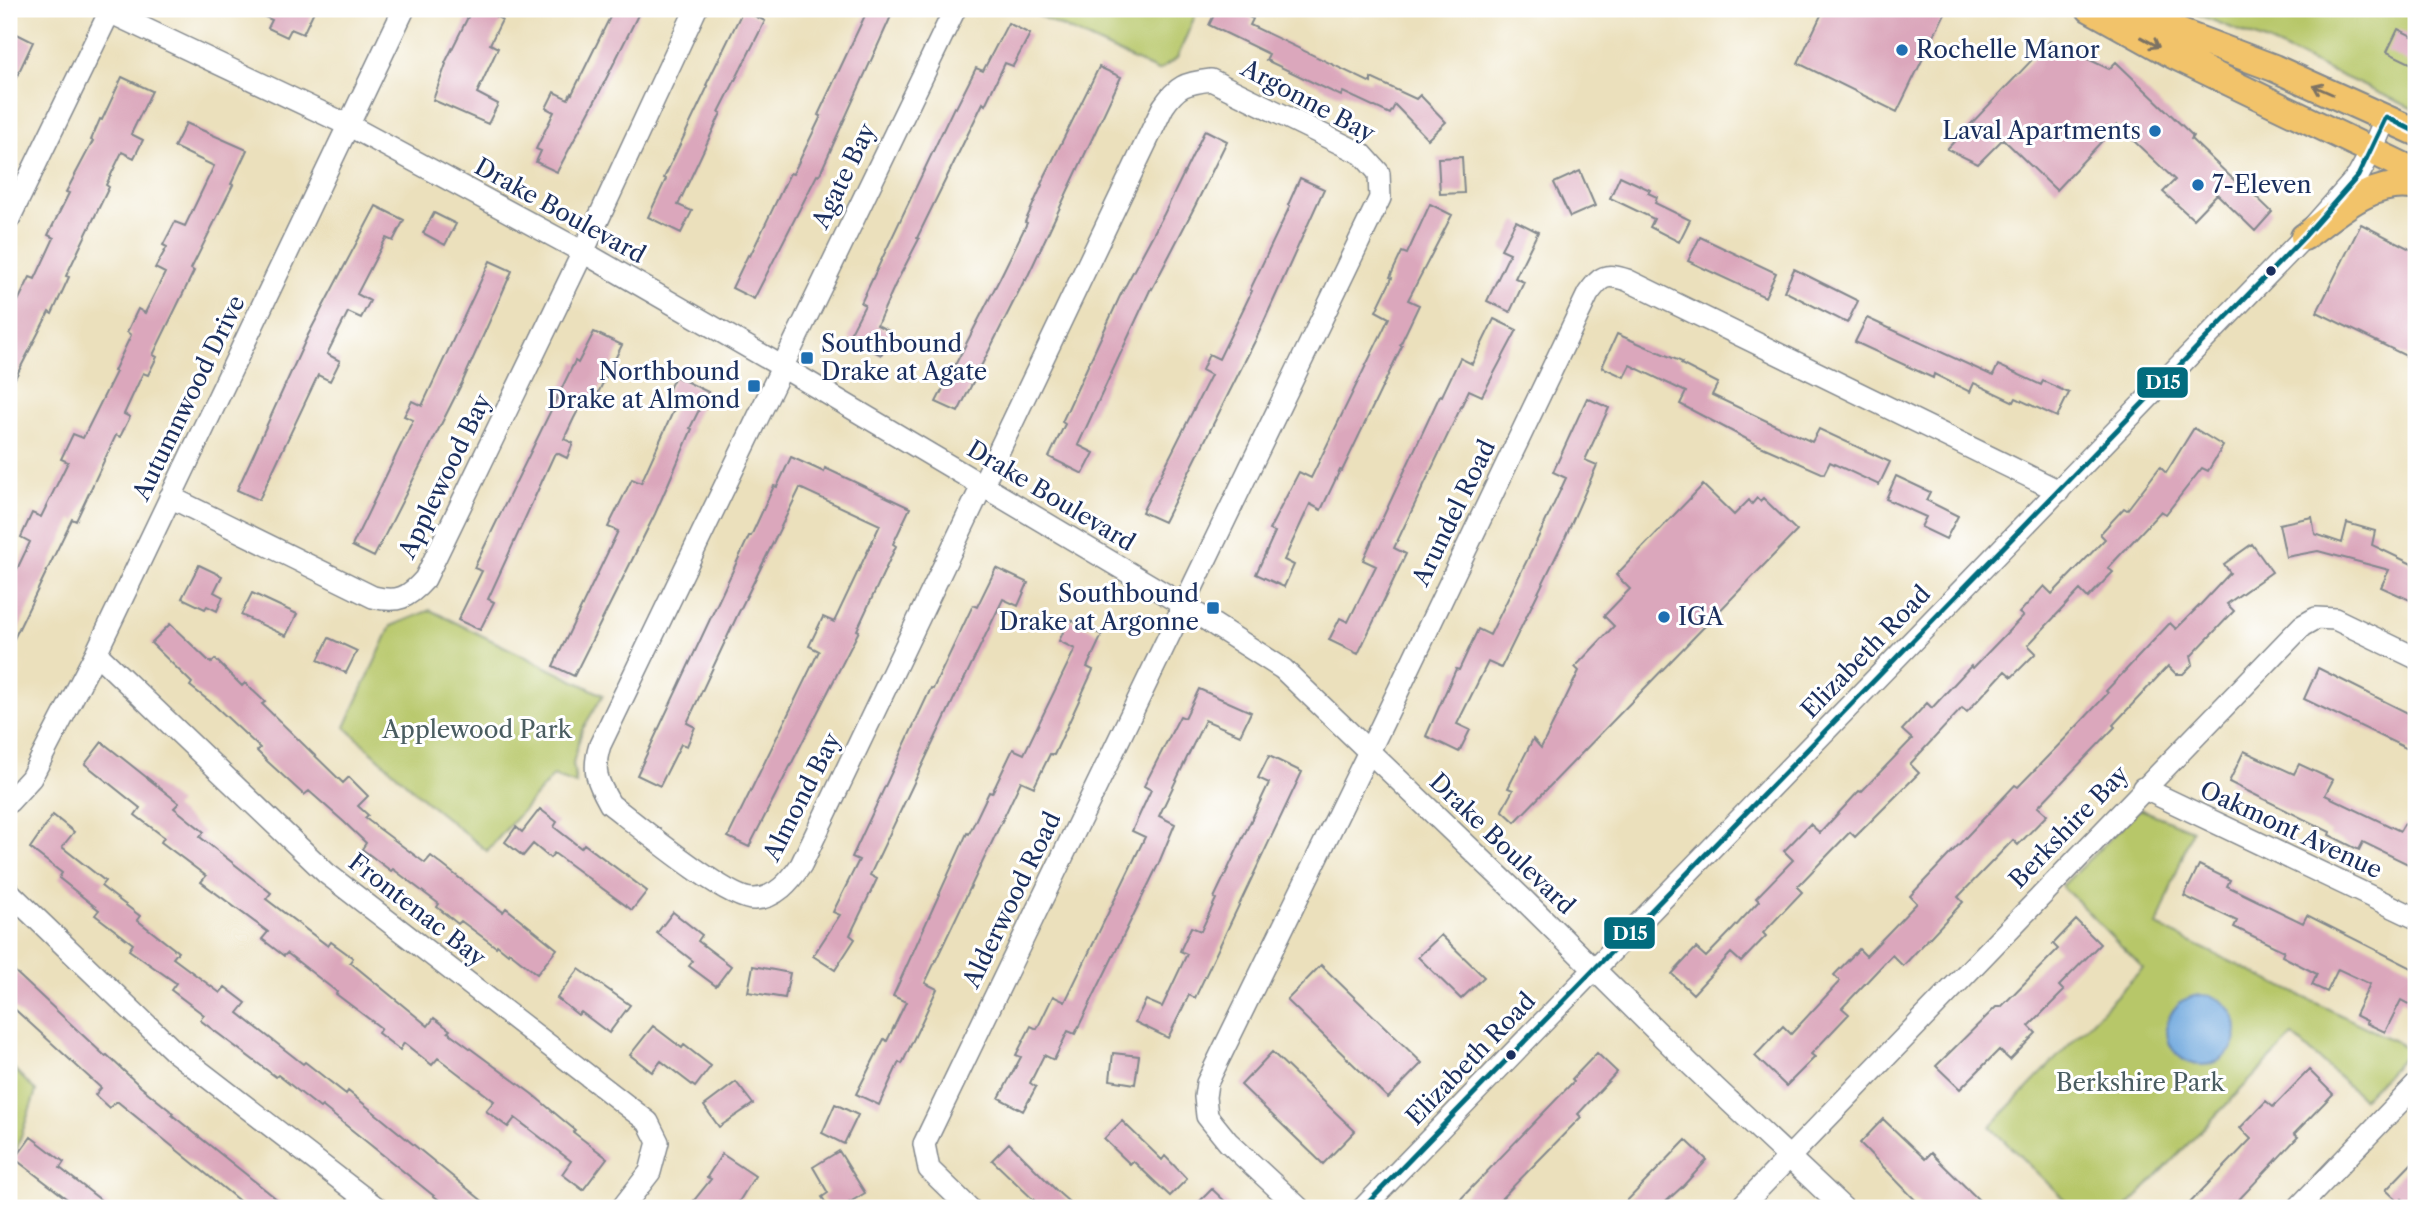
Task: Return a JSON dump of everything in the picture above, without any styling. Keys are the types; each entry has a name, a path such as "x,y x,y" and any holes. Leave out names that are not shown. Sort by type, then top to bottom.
{"main road":[{"path":"2091,9 2173,55 2416,172"},
{"path":"2118,9 2274,68 2416,132"},
{"path":"2304,237 2367,193 2394,185 2416,187"}],"street":[{"name":"Autumnwood Drive","path":"9,802 31,778 96,653 404,9"},
{"path":"583,252 696,9"},
{"name":"Agate Bay","path":"781,366 955,9"},
{"name":"Drake Boulevard","path":"108,10 348,125 583,252 982,485 1185,606 1283,669 1691,1065 1843,1208"},
{"path":"9,219 108,10"},
{"name":"Argonne Bay","path":"982,485 1163,107 1173,92 1189,83 1211,80 1362,153 1378,173 1380,198 1185,606"},
{"name":"Elizabeth Road","path":"1363,1208 2304,237 2358,176 2386,117"},
{"name":"Applewood Bay","path":"170,497 373,597 388,601 410,595 425,579 583,252"},
{"name":"Arundel Road","path":"1299,1208 1228,1142 1207,1116 1207,1083 1369,753 1588,294 1598,280 1611,275 1627,280 2059,491"},
{"name":"Almond Bay","path":"781,366 600,745 595,761 599,785 610,804 726,890 753,900 764,897 785,887 801,865 982,485"},
{"name":"Alderwood Road","path":"969,1208 929,1169 924,1144 1185,606"},
{"name":"Berkshire Bay","path":"1740,1208 2302,626 2316,618 2335,619 2416,658"},
{"name":"Frontenac Bay","path":"96,653 326,873 648,1122 658,1142 650,1172 622,1208"},
{"name":"Oakmont Avenue","path":"2143,788 2416,918"},
{"path":"9,892 175,1052 377,1208"},
{"path":"2298,1208 2416,1085"}],"green space":[{"path":"1024,9 1198,9 1177,58 1158,71"},
{"path":"2184,9 2416,9 2416,110 2272,44"},
{"name":"Applewood Park","path":"430,610 603,695 582,730 573,763 576,784 553,776 487,851 429,804 345,727 391,626"},
{"name":"Berkshire Park","path":"2140,809 2192,830 2157,926 2411,1049 2363,1099 2293,1036 2126,1208 2073,1208 1990,1127 2143,968 2062,886"},
{"path":"9,1064 36,1091 9,1172"}],"water":[{"path":"2202,995 2221,1001 2231,1011 2237,1030 2231,1049 2221,1059 2202,1065 2183,1059 2173,1049 2167,1030 2173,1011 2183,1001"}],"building":[{"path":"247,9 315,9 303,34 291,29 287,37 268,28 272,20"},
{"path":"472,9 498,9 495,16 502,20 490,44 498,48 477,93 498,104 488,124 433,100 445,63"},
{"path":"614,9 641,9 557,172 536,162 541,151 536,149 554,112 546,108 554,92 568,99 572,94"},
{"path":"868,9 881,9 892,14 819,176 817,175 754,299 732,288 790,173 793,174"},
{"path":"1217,9 1233,9 1253,19 1250,25 1371,83 1371,78 1416,99 1420,95 1446,122 1428,139 1395,105 1390,114 1343,92 1341,96 1266,60 1269,54 1209,25"},
{"path":"1824,9 1947,9 1897,112 1798,63"},
{"path":"743,10 765,21 719,112 721,113 678,205 692,211 681,233 648,217 708,86 706,85"},
{"path":"1008,23 1030,34 1013,66 1005,63 985,105 983,103 895,285 877,325 893,333 881,355 848,338 865,305 861,303 954,107 956,108 976,68 983,71"},
{"path":"2398,29 2416,38 2416,66 2387,52"},
{"path":"9,30 33,42 9,93"},
{"path":"2050,41 2109,69 2116,62 2193,136 2191,139 2272,212 2255,231 2217,194 2193,219 2163,192 2175,180 2117,125 2056,190 2003,139 1978,164 1947,149"},
{"path":"1099,67 1121,77 1026,280 958,412 936,402 1027,223 1025,222 1041,184"},
{"path":"122,77 152,91 131,134 143,140 134,158 122,152 106,185 109,187 66,276 69,277 52,314 49,312 9,390 9,319 30,277 35,279 54,238 48,235 69,193 66,192"},
{"path":"186,123 247,150 231,184 233,185 191,269 194,271 153,355 157,357 148,375 143,373 124,414 130,417 120,437 116,435 76,521 72,519 9,649 9,586 30,542 21,537 32,513 41,517 68,462 61,459 73,434 83,438 116,372 114,371 131,335 127,332 138,309 145,313 165,273 155,268 167,247 163,245 175,222 185,226 214,166 174,147"},
{"path":"1205,130 1227,141 1151,288 1078,445 1094,453 1083,474 1049,457 1065,424 1062,422 1120,296"},
{"path":"1462,157 1464,193 1440,194 1438,158"},
{"path":"1580,171 1595,206 1570,217 1554,183"},
{"path":"1620,176 1650,190 1648,193 1657,197 1655,203 1690,220 1679,242 1650,227 1654,219 1610,198"},
{"path":"1300,178 1324,189 1256,339 1164,522 1142,512 1211,375 1202,370 1209,354 1219,359 1252,291 1250,290 1290,206 1288,205"},
{"path":"1430,204 1452,215 1408,300 1419,305 1400,345 1402,346 1321,510 1310,504 1284,560 1294,565 1284,587 1256,574 1275,532 1269,530 1299,472 1311,478 1389,318 1376,311 1402,252 1407,254"},
{"path":"376,206 404,220 393,241 386,238 357,294 370,301 361,318 348,312 327,354 340,361 330,381 318,375 259,500 237,490 308,335"},
{"path":"434,213 456,224 445,245 423,233"},
{"path":"1516,221 1538,232 1515,278 1524,282 1510,312 1487,301 1510,253 1501,249"},
{"path":"2361,224 2416,252 2416,361 2317,312"},
{"path":"1700,237 1776,273 1765,297 1688,261"},
{"path":"490,261 512,271 462,383 374,557 352,546 413,420 404,416 412,401 422,406"},
{"path":"1794,269 1858,301 1847,323 1784,291"},
{"path":"1867,318 1993,376 1998,365 2041,385 2043,381 2069,393 2057,417 2016,398 2014,402 1974,383 1970,392 1934,374 1933,378 1855,342"},
{"path":"1494,319 1517,330 1482,396 1469,390 1394,548 1406,554 1358,654 1329,640 1340,618 1348,622 1376,566 1363,560 1440,395 1442,396 1460,358 1472,364"},
{"path":"594,332 622,345 592,405 583,401 574,418 564,439 573,443 567,458 557,453 554,455 488,599 494,602 480,630 458,620 482,571 474,568 575,361 578,363"},
{"path":"1617,334 1682,362 1681,364 1718,383 1712,395 1771,423 1812,442 1819,429 1890,462 1879,485 1830,462 1824,474 1756,444 1680,404 1686,392 1630,365 1624,377 1602,367"},
{"path":"675,376 708,392 690,428 692,429 655,514 574,676 553,666 618,531 608,527 632,479 641,483 676,405 664,399"},
{"path":"1587,398 1609,408 1585,460 1597,465 1565,538 1501,668 1488,662 1457,724 1470,730 1459,752 1426,736 1456,669 1459,670 1478,629 1490,635 1537,540 1566,478 1553,472"},
{"path":"2194,428 2223,446 2208,471 2202,468 2166,514 2161,511 2108,568 2113,572 2088,598 2080,590 2028,645 2036,653 2012,677 2005,671 1967,712 1962,708 1910,764 1919,773 1855,837 1850,832 1797,887 1802,892 1763,933 1766,936 1741,962 1731,953 1693,994 1672,974 1696,948 1706,957 1733,929 1759,901 1756,898 1793,860 1784,851 1810,824 1820,833 1859,791 1861,792 1912,739 1902,730 1927,703 1932,708 1971,666 1973,668 2023,616 2019,613 2044,586 2052,594 2105,539 2100,534 2124,508 2127,510 2160,467 2166,473"},
{"path":"791,457 824,472 825,468 910,508 893,544 896,546 857,630 859,631 749,847 728,837 819,651 809,646 823,617 834,622 880,525 800,488 687,723 695,727 687,746 681,744 660,786 637,775 749,536"},
{"path":"1896,476 1930,492 1926,500 1958,516 1946,539 1921,527 1926,517 1886,499"},
{"path":"1703,485 1734,515 1749,500 1752,504 1757,498 1760,501 1763,498 1797,531 1515,822 1502,810 1513,790 1508,788 1533,739 1541,748 1579,671 1575,667 1614,626 1604,616 1630,589 1616,575"},
{"path":"2312,517 2315,534 2342,543 2347,523 2375,531 2372,545 2416,566 2416,592 2412,601 2381,587 2389,570 2318,551 2286,557 2279,524"},
{"path":"2252,544 2272,572 2227,604 2234,611 2191,656 2193,664 2183,674 2176,674 2168,666 2113,725 2115,727 2038,807 2047,815 2018,845 2013,840 1958,897 1963,902 1903,966 1892,955 1842,1008 1849,1014 1811,1054 1815,1057 1786,1086 1755,1056 1783,1026 1791,1034 1840,981 1834,975 1859,949 1866,956 1917,903 1910,896 2015,785 2018,787 2082,721 2108,693 2106,691 2170,623 2176,629 2201,604 2230,573 2224,564"},
{"path":"199,565 222,576 214,592 223,597 217,611 207,606 205,609 182,598"},
{"path":"996,568 1028,583 1018,606 1003,599 870,875 877,879 850,935 855,939 835,970 813,956 840,915 833,912 859,860 852,857 931,688 933,689 973,605 977,607"},
{"path":"252,593 297,614 286,636 241,615"},
{"path":"1069,619 1102,635 1087,667 1093,670 1054,755 1050,754 1034,787 1021,781 925,983 937,989 902,1064 899,1062 879,1105 856,1094 906,1002 893,996 967,833 969,834 989,792 992,793 1013,749 1024,754 1075,649 1059,641"},
{"path":"170,624 211,663 215,659 242,686 245,683 265,702 262,704 343,783 349,777 368,796 358,806 368,815 365,818 425,863 431,856 503,912 506,908 557,949 537,974 461,921 458,924 437,907 439,904 362,849 366,843 344,822 309,791 304,795 268,762 257,751 260,748 190,686 192,683 151,643"},
{"path":"329,638 357,651 346,673 318,660"},
{"path":"2318,668 2416,717 2416,753 2304,699"},
{"path":"1199,689 1251,712 1240,735 1205,720 1159,816 1175,824 1158,865 1075,1034 1068,1031 1054,1060 1044,1055 1030,1083 1036,1087 1023,1111 999,1098 1021,1057 1016,1055 1031,1026 1037,1029 1053,996 1065,1002 1145,837 1132,831 1151,790 1144,786 1180,716 1185,718"},
{"path":"102,742 179,803 174,808 204,832 200,837 271,893 266,899 328,946 331,942 353,958 350,962 428,1026 434,1018 450,1030 448,1032 532,1094 575,1130 573,1132 607,1158 583,1190 562,1174 571,1161 515,1118 508,1127 486,1111 494,1101 438,1058 432,1065 404,1043 400,1050 378,1033 381,1028 336,994 337,992 287,953 284,956 262,939 268,932 201,882 206,876 161,842 164,837 135,815 140,808 85,764"},
{"path":"2244,751 2294,774 2299,764 2333,780 2325,795 2400,831 2404,824 2416,830 2416,868 2363,842 2359,850 2329,835 2330,832 2229,782"},
{"path":"1269,756 1302,772 1195,998 1189,995 1168,1038 1135,1022 1146,1000 1162,1007 1187,954 1180,951 1191,927 1201,931 1269,783 1258,778"},
{"path":"540,809 557,822 554,827 581,848 584,844 647,891 632,910 554,853 550,858 533,844 523,856 505,842 516,827 522,832"},
{"path":"53,815 74,832 62,847 105,881 101,886 140,916 137,920 178,952 173,958 220,993 225,987 246,1003 238,1013 303,1064 305,1062 346,1094 348,1091 491,1208 449,1208 322,1106 320,1108 278,1075 276,1077 200,1020 204,1015 171,990 176,983 129,950 133,944 95,915 99,910 59,878 62,873 30,848"},
{"path":"2199,865 2230,880 2227,886 2303,923 2307,915 2416,970 2416,1008 2401,1000 2385,1032 2366,1023 2367,1021 2355,1015 2370,984 2338,969 2327,992 2312,985 2317,974 2282,956 2284,951 2234,927 2237,921 2184,896"},
{"path":"673,912 702,935 698,941 731,966 716,986 689,966 693,961 657,933"},
{"path":"2076,920 2100,944 2059,986 2064,991 2029,1026 2036,1033 2010,1060 1999,1050 1960,1089 1936,1066 1996,1007 2001,1007 2058,949 2053,944"},
{"path":"1441,935 1484,977 1461,999 1418,957"},
{"path":"1321,965 1422,1063 1388,1098 1287,1000"},
{"path":"9,966 105,1056 173,1113 172,1115 288,1208 248,1208 118,1102 109,1108 95,1095 101,1088 9,1004"},
{"path":"753,966 790,973 785,998 748,992"},
{"path":"579,969 630,1005 609,1033 581,1012 578,1015 557,998"},
{"path":"653,1026 711,1066 695,1087 661,1061 652,1072 630,1055"},
{"path":"1272,1052 1355,1131 1323,1164 1241,1085"},
{"path":"1113,1053 1139,1056 1135,1084 1110,1080"},
{"path":"1597,1053 1617,1072 1578,1114 1581,1117 1492,1208 1452,1208 1574,1081 1572,1079"},
{"path":"2309,1070 2333,1094 2294,1134 2298,1137 2231,1208 2185,1208 2251,1139 2240,1128 2266,1101 2273,1107"},
{"path":"736,1082 753,1104 719,1127 704,1106"},
{"path":"835,1104 858,1115 844,1144 822,1133"},
{"path":"1883,1119 1925,1159 1931,1153 1987,1208 1923,1208 1860,1143"},
{"path":"1122,1121 1162,1160 1165,1156 1187,1179 1170,1196 1133,1161 1130,1164 1104,1139"},
{"path":"31,1137 64,1162 60,1168 111,1208 60,1208 67,1199 15,1159"},
{"path":"1686,1140 1707,1160 1683,1186 1659,1208 1620,1208"},
{"path":"1009,1143 1076,1208 1042,1208 992,1160"},
{"path":"839,1151 865,1193 840,1208 829,1208 822,1197 828,1193 813,1167"},
{"path":"722,1154 755,1176 735,1208 688,1208 711,1179 707,1177"},
{"path":"2416,1159 2416,1208 2411,1208 2402,1199 2399,1202 2386,1190"},
{"path":"1212,1189 1232,1208 1193,1208"}],"transit line":[{"name":"D15","path":"1363,1208 2304,237 2358,176 2386,117 2416,132"}],"place":[{"name":"Rochelle Manor","path":"1902,50"},
{"name":"Laval Apartments","path":"2155,131"},
{"name":"7-Eleven","path":"2198,185"},
{"name":"Southbound Drake at Agate","path":"807,358"},
{"name":"Northbound Drake at Almond","path":"754,386"},
{"name":"Southbound Drake at Argonne","path":"1213,608"},
{"name":"IGA","path":"1664,617"}]}
